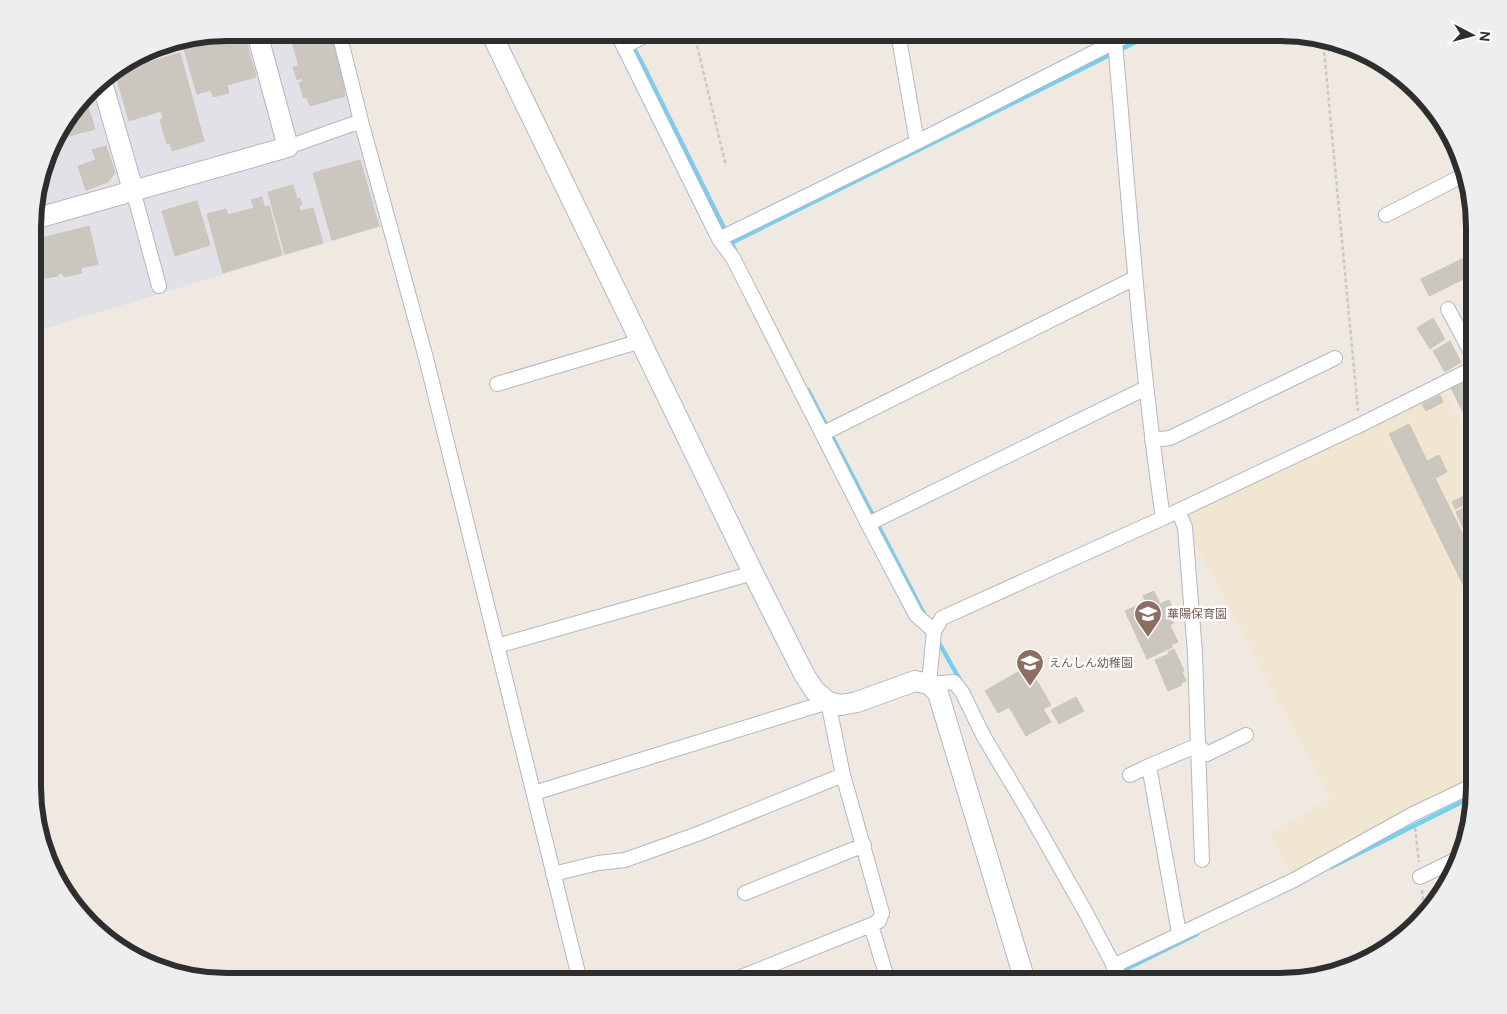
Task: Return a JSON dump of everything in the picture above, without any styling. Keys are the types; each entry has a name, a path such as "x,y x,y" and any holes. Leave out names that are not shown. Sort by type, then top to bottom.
{"street":[{"path":"259,41 288,147"},
{"path":"341,41 361,121 426,358 578,973"},
{"path":"495,41 753,572 805,676 815,691 828,702 841,705 857,702 914,681 929,684 954,682 962,692 984,737 1086,913 1117,973"},
{"path":"622,41 719,239 733,258 916,615 934,631"},
{"path":"625,46 635,41"},
{"path":"899,41 917,142"},
{"path":"719,239 1116,42 1135,278 1152,440 1163,518"},
{"path":"103,89 159,286"},
{"path":"42,218 288,147 361,121"},
{"path":"1386,215 1459,178"},
{"path":"822,434 1135,278"},
{"path":"1448,309 1466,343"},
{"path":"497,384 641,341"},
{"path":"1152,440 1170,438 1335,358"},
{"path":"929,684 934,631 942,618 1178,511 1360,425 1466,372"},
{"path":"868,524 1146,388"},
{"path":"1178,511 1185,527 1195,653 1202,860"},
{"path":"498,646 753,572"},
{"path":"929,684 938,693 1023,973"},
{"path":"534,793 828,702"},
{"path":"766,973 871,925 878,921 882,913 843,775 828,702"},
{"path":"1198,745 1208,754 1246,735"},
{"path":"1130,775 1198,745"},
{"path":"1149,766 1179,934"},
{"path":"553,874 598,863 625,860 700,833 843,775"},
{"path":"1113,966 1294,880 1413,814 1466,789"},
{"path":"745,894 864,845"},
{"path":"1420,877 1450,862"},
{"path":"871,925 886,973"}],"path":[{"path":"696,41 726,166"},
{"path":"1324,47 1360,425"}],"shaded area":[{"path":"228,41 339,41 389,224 41,330 41,228 43,203 51,168 60,145 80,114 105,87 134,66 168,51 203,43"},
{"path":"1441,384 1466,434 1466,789 1294,880 1270,834 1330,798 1178,511"}],"building":[{"path":"246,41 256,77 227,85 229,93 213,97 211,90 197,94 184,49 208,43"},
{"path":"292,41 332,41 346,89 344,89 345,96 310,106 307,97 304,98 299,83 303,81 302,78 297,80 293,67 299,66"},
{"path":"180,53 204,141 172,151 170,143 167,144 160,120 163,119 161,111 129,121 117,78 133,67"},
{"path":"88,107 95,129 64,137 66,134 85,108"},
{"path":"106,146 115,172 108,182 86,190 78,166 96,160 92,150"},
{"path":"360,160 379,226 332,240 313,173"},
{"path":"293,185 297,199 300,198 302,204 299,205 300,211 313,208 323,243 285,254 268,192"},
{"path":"262,197 264,207 269,206 282,255 223,273 207,214 226,209 228,215 254,208 251,200"},
{"path":"197,201 210,245 175,256 162,211"},
{"path":"89,226 98,264 81,268 82,273 64,277 63,273 58,274 58,276 41,279 41,238"},
{"path":"1466,257 1466,278 1429,296 1421,279"},
{"path":"1433,318 1445,339 1430,349 1417,328"},
{"path":"1450,341 1461,362 1445,372 1433,351"},
{"path":"1466,380 1465,416 1451,388"},
{"path":"1440,395 1443,402 1426,411 1422,404"},
{"path":"1409,424 1427,461 1439,455 1447,472 1435,478 1466,541 1466,591 1389,434"},
{"path":"1466,495 1466,504 1455,509 1452,502"},
{"path":"1466,507 1466,527 1463,528 1456,512"},
{"path":"1154,591 1160,604 1169,600 1174,611 1169,614 1174,623 1170,625 1178,642 1171,645 1173,647 1147,659 1125,611 1146,602 1143,596"},
{"path":"1174,649 1184,671 1182,672 1186,681 1181,683 1182,685 1168,691 1155,660 1169,654 1168,652"},
{"path":"1034,651 1039,659 1029,665 1024,656"},
{"path":"1028,666 1051,705 1043,709 1051,722 1026,736 1009,707 998,713 985,691"},
{"path":"1076,697 1084,711 1059,724 1051,710"}],"waterway":[{"path":"630,41 735,250"},
{"path":"731,243 1138,41"},
{"path":"808,390 925,616"},
{"path":"938,641 960,680"},
{"path":"1331,867 1465,801"},
{"path":"1122,971 1197,934"}],"place":[{"name":"華陽保育園","path":"1148,638"},
{"name":"えんしん幼稚園","path":"1030,687"}]}
